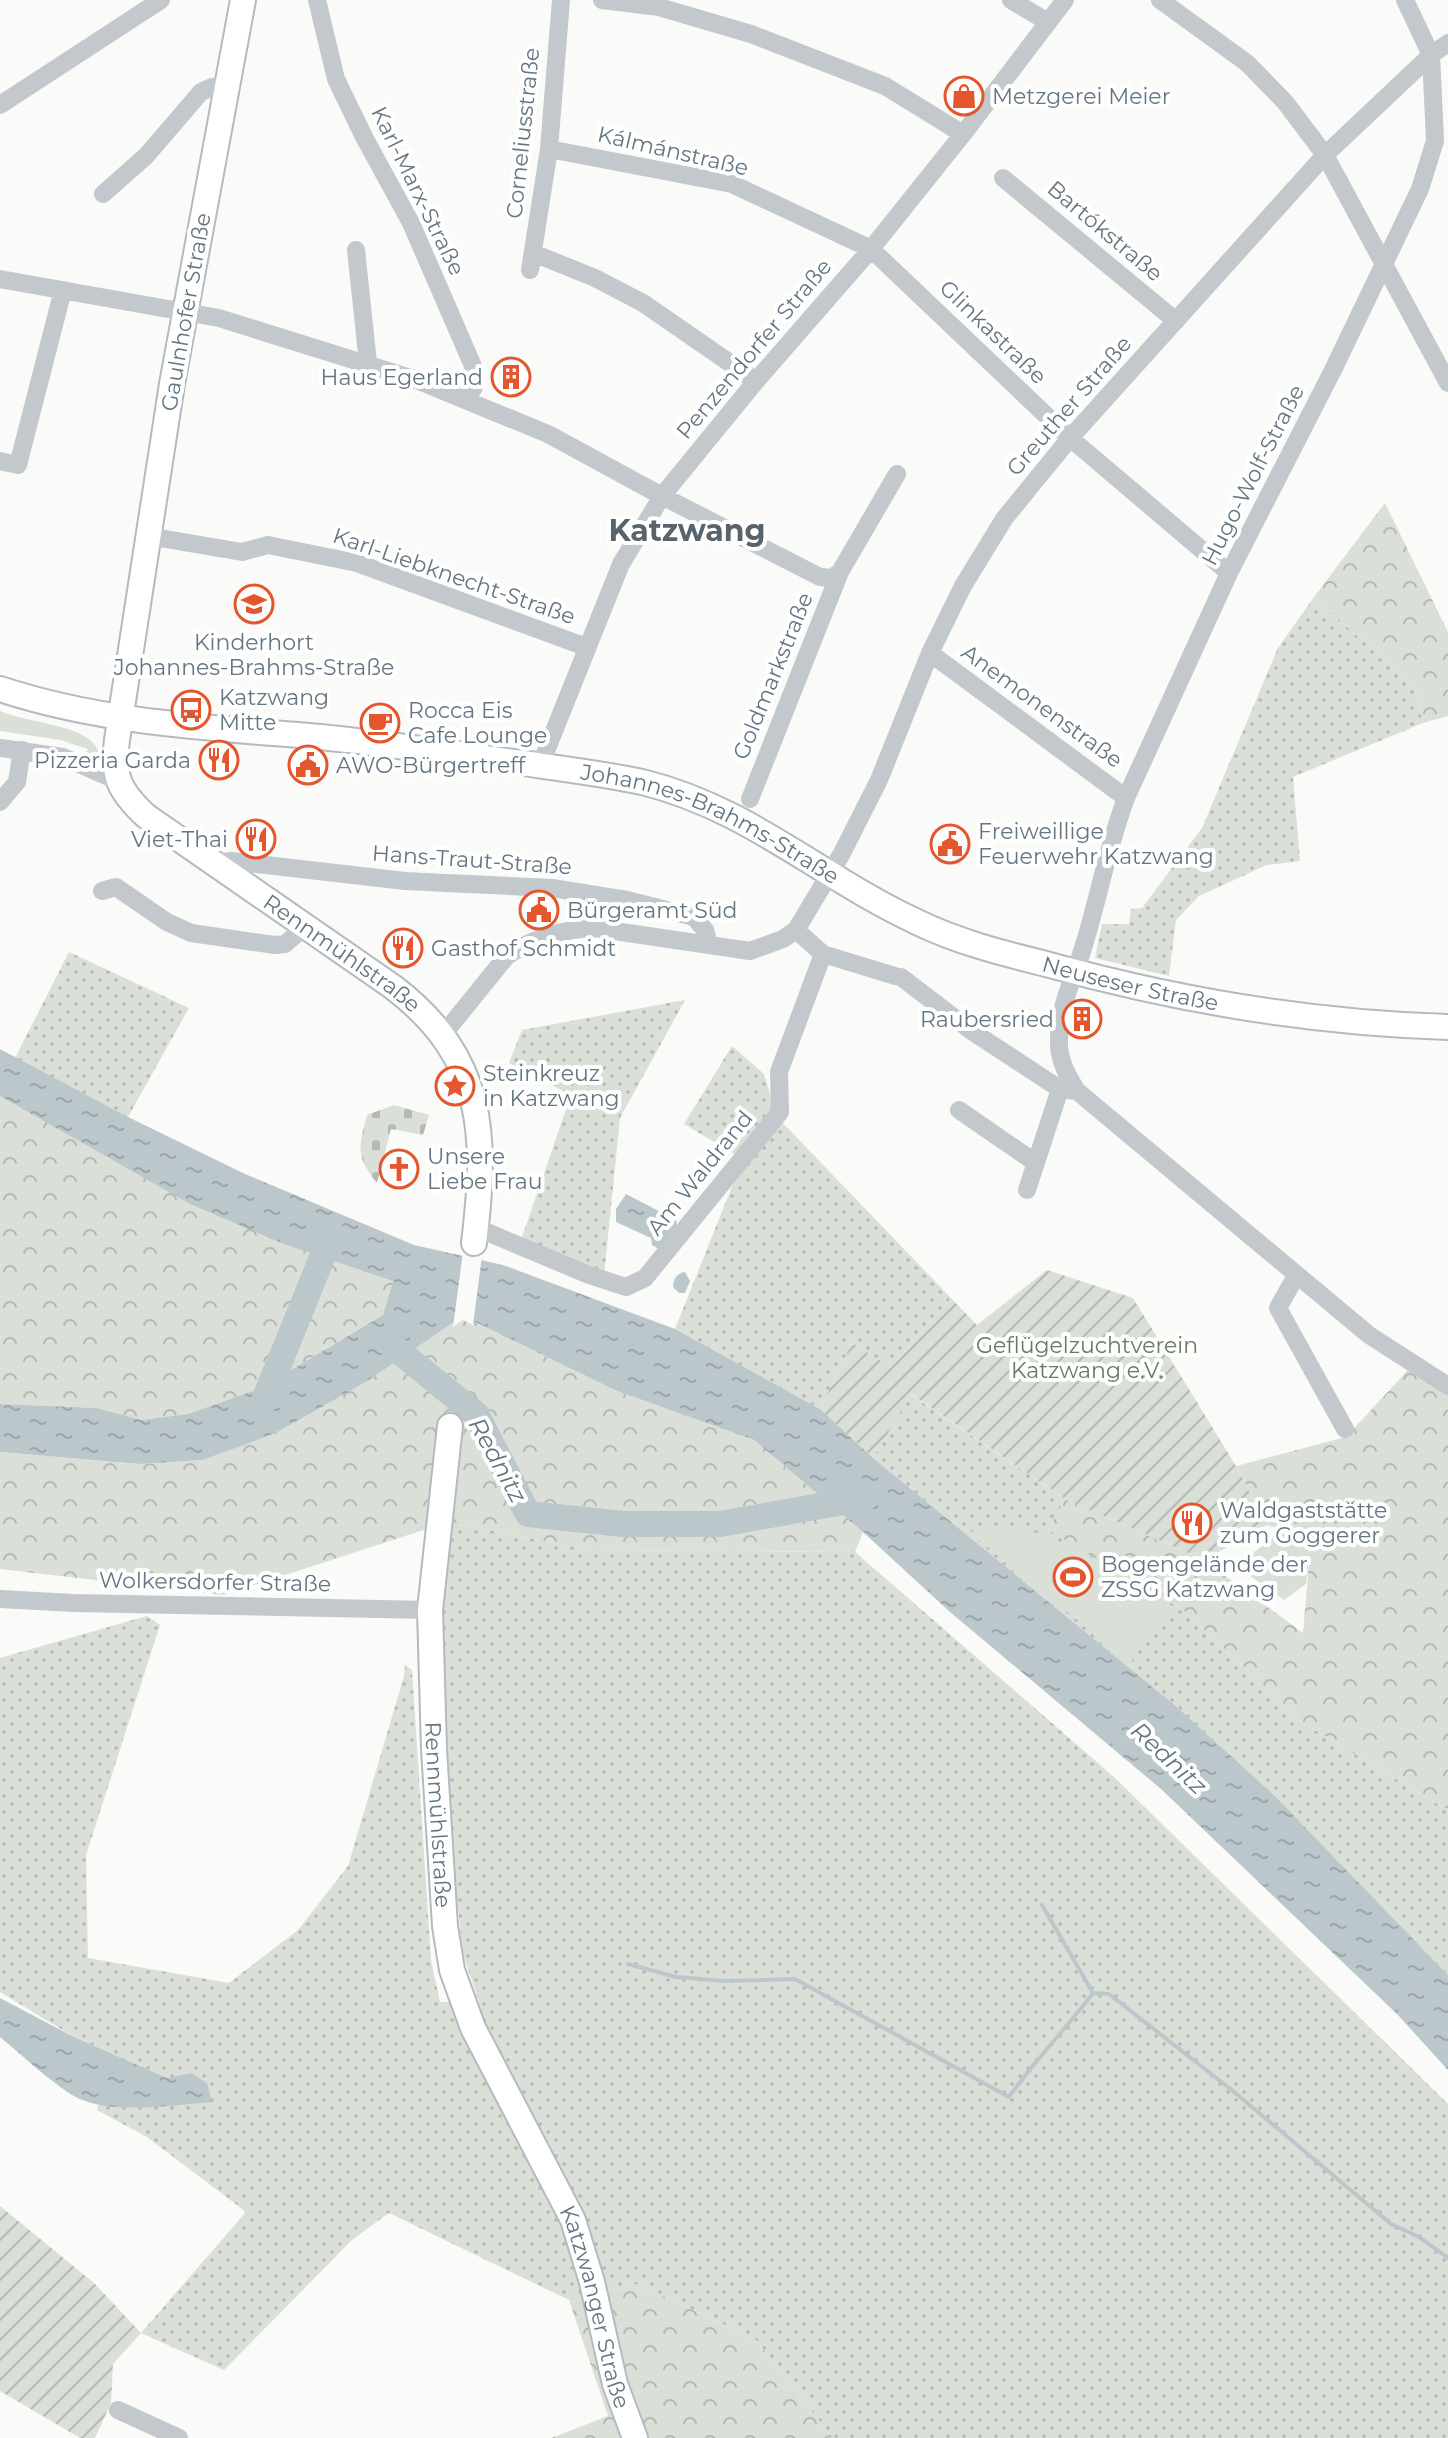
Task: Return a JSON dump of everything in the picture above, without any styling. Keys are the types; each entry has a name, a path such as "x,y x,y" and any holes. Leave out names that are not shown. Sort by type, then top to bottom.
{"main road":[{"name":"Gaulnhofer Straße","path":"121,718 186,311 243,0"},
{"name":"Johannes-Brahms-Straße","path":"0,689 72,709 121,718 341,739 617,777 689,797 757,828 830,873"},
{"path":"118,781 115,759 121,718"},
{"name":"Rennmühlstraße","path":"118,781 125,794 146,816 401,993 442,1036 461,1069 477,1115 482,1168 474,1235"},
{"name":"Neuseser Straße","path":"830,873 921,924 968,942 1074,972 1169,994 1283,1013 1369,1023 1448,1027"},
{"name":"Rennmühlstraße","path":"450,1426 430,1610 434,1749 445,1926 452,1970 473,2028 554,2179"},
{"name":"Katzwanger Straße","path":"554,2179 573,2220 586,2259 615,2384 635,2438"}],"street":[{"path":"0,105 161,0"},
{"name":"Karl-Marx-Straße","path":"317,0 336,79 411,223 473,366 475,385 467,400"},
{"name":"Corneliusstraße","path":"561,0 549,149 532,262 595,278 643,303 756,381"},
{"path":"602,0 659,7 751,34 885,86 963,134"},
{"path":"1011,0 1048,22"},
{"name":"Penzendorfer Straße","path":"540,766 621,564 662,496 756,381 871,249 1065,0"},
{"path":"1160,0 1247,63 1285,102 1325,155 1448,383"},
{"name":"Hugo-Wolf-Straße","path":"1074,972 1126,798 1229,573 1333,370 1420,189 1435,141 1431,55 1405,0"},
{"name":"Greuther Straße","path":"830,873 879,780 930,653 983,551 1032,482 1325,155 1431,55 1448,43"},
{"path":"103,194 146,156 201,92 212,87 228,89"},
{"name":"Kálmánstraße","path":"549,149 732,184 871,249"},
{"name":"Bartókstraße","path":"1003,178 1176,321"},
{"name":"Glinkastraße","path":"871,249 1070,438 1229,573"},
{"path":"356,250 368,363"},
{"name":"Goldmarkstraße","path":"0,279 219,318 368,363 548,434 820,577 832,578 840,572"},
{"path":"0,461 18,465 63,290"},
{"name":"Goldmarkstraße","path":"750,799 840,572 897,474"},
{"name":"Karl-Liebknecht-Straße","path":"148,536 242,552 268,545 357,563 586,647"},
{"name":"Anemonenstraße","path":"930,653 1126,798"},
{"path":"0,748 63,757 118,781"},
{"path":"0,802 18,787 22,750"},
{"name":"Hans-Traut-Straße","path":"212,864 231,861 405,881 552,888 627,900 694,917 705,930 709,944"},
{"name":"Johannes-Brahms-Straße","path":"796,930 830,873"},
{"path":"102,891 116,887 167,922 191,933 275,945 285,944 305,927"},
{"path":"442,1036 506,957 535,941 594,928 750,951 783,939 796,930 823,954 898,977 973,1032 1068,1090 1369,1335 1448,1386"},
{"name":"Am Waldrand","path":"474,1235 626,1287 645,1278 780,1112 779,1072 823,954"},
{"path":"1027,1190 1068,1090 1058,1043 1061,1011 1074,972"},
{"path":"959,1110 1036,1163"},
{"path":"1296,1276 1278,1308 1345,1429"},
{"name":"Wolkersdorfer Straße","path":"0,1599 430,1610"},
{"path":"118,2410 179,2438"}],"green space":[{"path":"1385,503 1448,632 1448,716 1423,723 1416,689 1314,597"},
{"path":"1314,597 1416,689 1423,723 1293,777 1300,861 1267,865 1199,896 1176,920 1169,976 1095,958 1102,924 1129,924 1131,909 1142,908 1202,828 1278,648"},
{"path":"0,711 82,735 98,751 101,770 83,760 88,749 60,740 0,731"},
{"path":"69,952 189,1008 128,1117 15,1058"},
{"path":"685,1000 620,1118 604,1276 521,1240 571,1095 509,1063 522,1030"},
{"path":"732,1046 764,1074 777,1117 951,1298 891,1367 852,1343 820,1409 675,1329 743,1159 684,1124"},
{"path":"0,1096 286,1245 393,1281 383,1315 261,1388 188,1414 141,1420 97,1408 0,1404"},
{"path":"394,1105 429,1115 423,1135 391,1129 377,1183 362,1158 362,1135 367,1115"},
{"name":"Geflügelzuchtverein Katzwang e.V.","path":"1047,1270 1133,1298 1236,1466 1267,1525 1204,1560 1065,1499 911,1394 873,1458 820,1409 852,1343 891,1367 951,1298 977,1325"},
{"path":"463,1316 617,1391 754,1440 863,1532 855,1552 591,1550 448,1522 224,1595 0,1569 0,1452 140,1464 203,1460 276,1433 366,1382"},
{"path":"1408,1370 1448,1393 1448,1810 1305,1724 1183,1610 1048,1530 1065,1499 1204,1560 1303,1633 1310,1552 1300,1535 1267,1525 1236,1466 1346,1437"},
{"path":"910,1394 1065,1499 1049,1530 1183,1610 1305,1724 1448,1810 1448,1975 1274,1795 1177,1707 873,1458"},
{"path":"448,1522 591,1550 855,1552 1114,1777 1448,2104 1448,2438 833,2438 756,2340 638,2284 569,2300 389,2213 353,2239 224,2370 141,2333 246,2212 147,2137 97,2110 98,2105 153,2106 191,2073 167,2078 74,2037 0,1992 0,1658 147,1616 160,1625 86,1855 88,1958 229,1983 298,1930 348,1866 405,1665 412,1670 431,1960 440,2002 479,2002 463,1954 443,1772 436,1669"},
{"name":"Bogengelände der ZSSG Katzwang","path":"986,1525 1021,1527 1073,1547 1171,1607 1130,1663 970,1533"},
{"path":"1279,1533 1300,1535 1310,1553 1306,1584 1284,1600 1236,1566"},
{"path":"0,2206 94,2283 141,2333 113,2364 111,2403 95,2438 80,2438 0,2391"},
{"path":"638,2284 756,2340 833,2438 551,2438 608,2416 569,2300"}],"water":[{"path":"0,1049 245,1174 414,1245 503,1265 675,1329 820,1409 873,1458 1177,1707 1274,1795 1448,1975 1448,2070 1397,2014 1161,1789 950,1612 863,1532 754,1440 617,1391 463,1316 366,1382 276,1433 203,1460 140,1464 0,1452 0,1404 97,1408 141,1420 188,1414 261,1388 383,1315 393,1281 286,1245 190,1204 0,1096"},
{"path":"626,1194 676,1220 677,1225 659,1249 652,1245 651,1238 616,1222 616,1209"},
{"path":"685,1272 690,1281 685,1293 679,1293 673,1287 674,1281"},
{"path":"0,1998 74,2037 167,2078 191,2073 207,2083 212,2102 121,2107 86,2101 72,2095 0,2037"}],"pier":[{"path":"463,1252 482,1256 473,1325 463,1320 453,1327"}],"waterway":[{"name":"Rednitz","path":"263,1403 332,1233"},
{"name":"Rednitz","path":"385,1340 476,1414 528,1514 623,1524 720,1524 865,1498"},
{"path":"1042,1905 1093,1993 1109,1994 1233,2091 1391,2224 1419,2237 1448,2258"},
{"path":"628,1964 676,1977 725,1981 795,1979 1009,2097 1093,1993"}],"place":[{"name":"Metzgerei Meier","path":"964,96"},
{"name":"Haus Egerland","path":"511,377"},
{"name":"Kinderhort Johannes-Brahms-Straße","path":"254,604"},
{"name":"Katzwang Mitte","path":"191,710"},
{"name":"Rocca Eis Cafe Lounge","path":"380,723"},
{"name":"Pizzeria Garda","path":"219,760"},
{"name":"AWO-Bürgertreff","path":"308,765"},
{"name":"Viet-Thai","path":"256,839"},
{"name":"Freiweillige Feuerwehr Katzwang","path":"950,844"},
{"name":"Bürgeramt Süd","path":"539,910"},
{"name":"Gasthof Schmidt","path":"403,948"},
{"name":"Raubersried","path":"1082,1019"},
{"name":"Steinkreuz in Katzwang","path":"455,1086"},
{"name":"Unsere Liebe Frau","path":"399,1169"},
{"name":"Waldgaststätte zum Goggerer","path":"1192,1523"},
{"name":"Bogengelände der ZSSG Katzwang","path":"1073,1577"}],"district":[{"name":"Katzwang","path":"687,530"}]}
